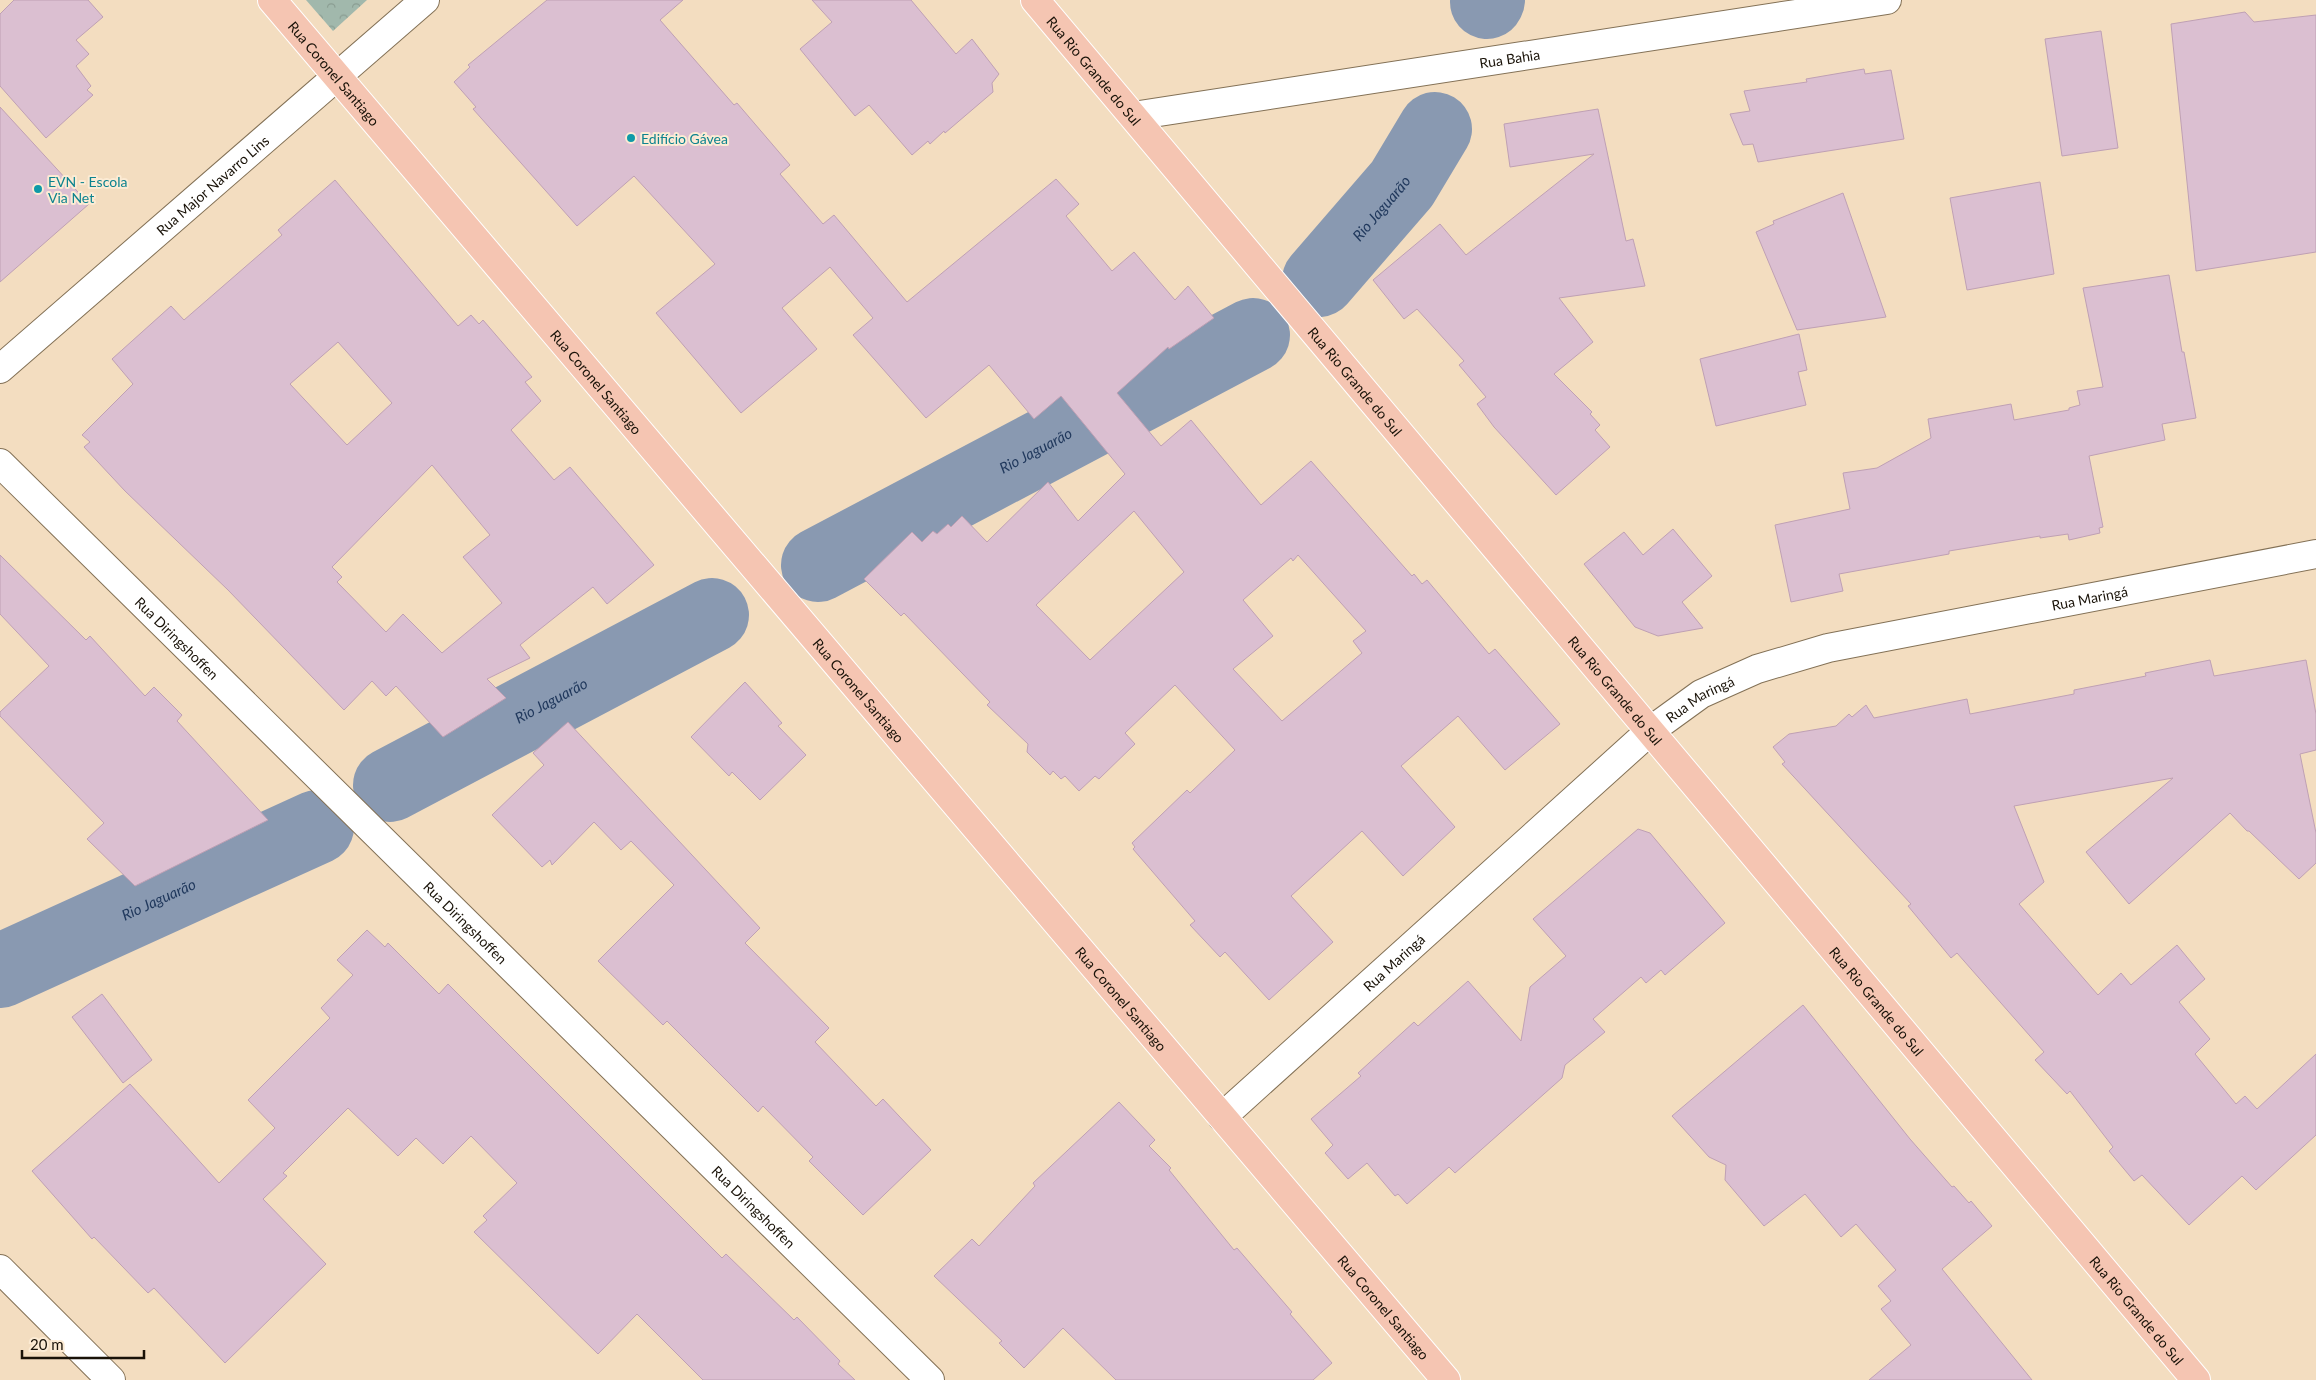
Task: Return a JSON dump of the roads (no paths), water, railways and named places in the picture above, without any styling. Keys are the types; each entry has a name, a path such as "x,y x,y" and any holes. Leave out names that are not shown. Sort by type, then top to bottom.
{"main road":[{"name":"Rua Coronel Santiago","path":"272,0 1446,1380"},
{"name":"Rua Rio Grande do Sul","path":"1036,0 2196,1380"}],"street":[{"name":"Rua Major Navarro Lins","path":"0,369 426,0"},
{"name":"Rua Bahia","path":"1133,116 1887,0"},
{"name":"Rua Diringshoffen","path":"0,464 930,1380"},
{"name":"Rua Maringá","path":"1222,1116 1650,730 1700,694 1756,669 1828,648 2316,554"},
{"path":"0,1269 111,1380"}],"waterway":[{"name":"Rio Jaguarão","path":"1319,280 1402,184 1435,129"},
{"name":"Rio Jaguarão","path":"818,565 1253,335"},
{"name":"Rio Jaguarão","path":"390,785 712,615"},
{"name":"Rio Jaguarão","path":"0,971 317,827"}],"place":[{"name":"Edifício Gávea","path":"631,138"},
{"name":"EVN - Escola Via Net","path":"38,189"}]}
